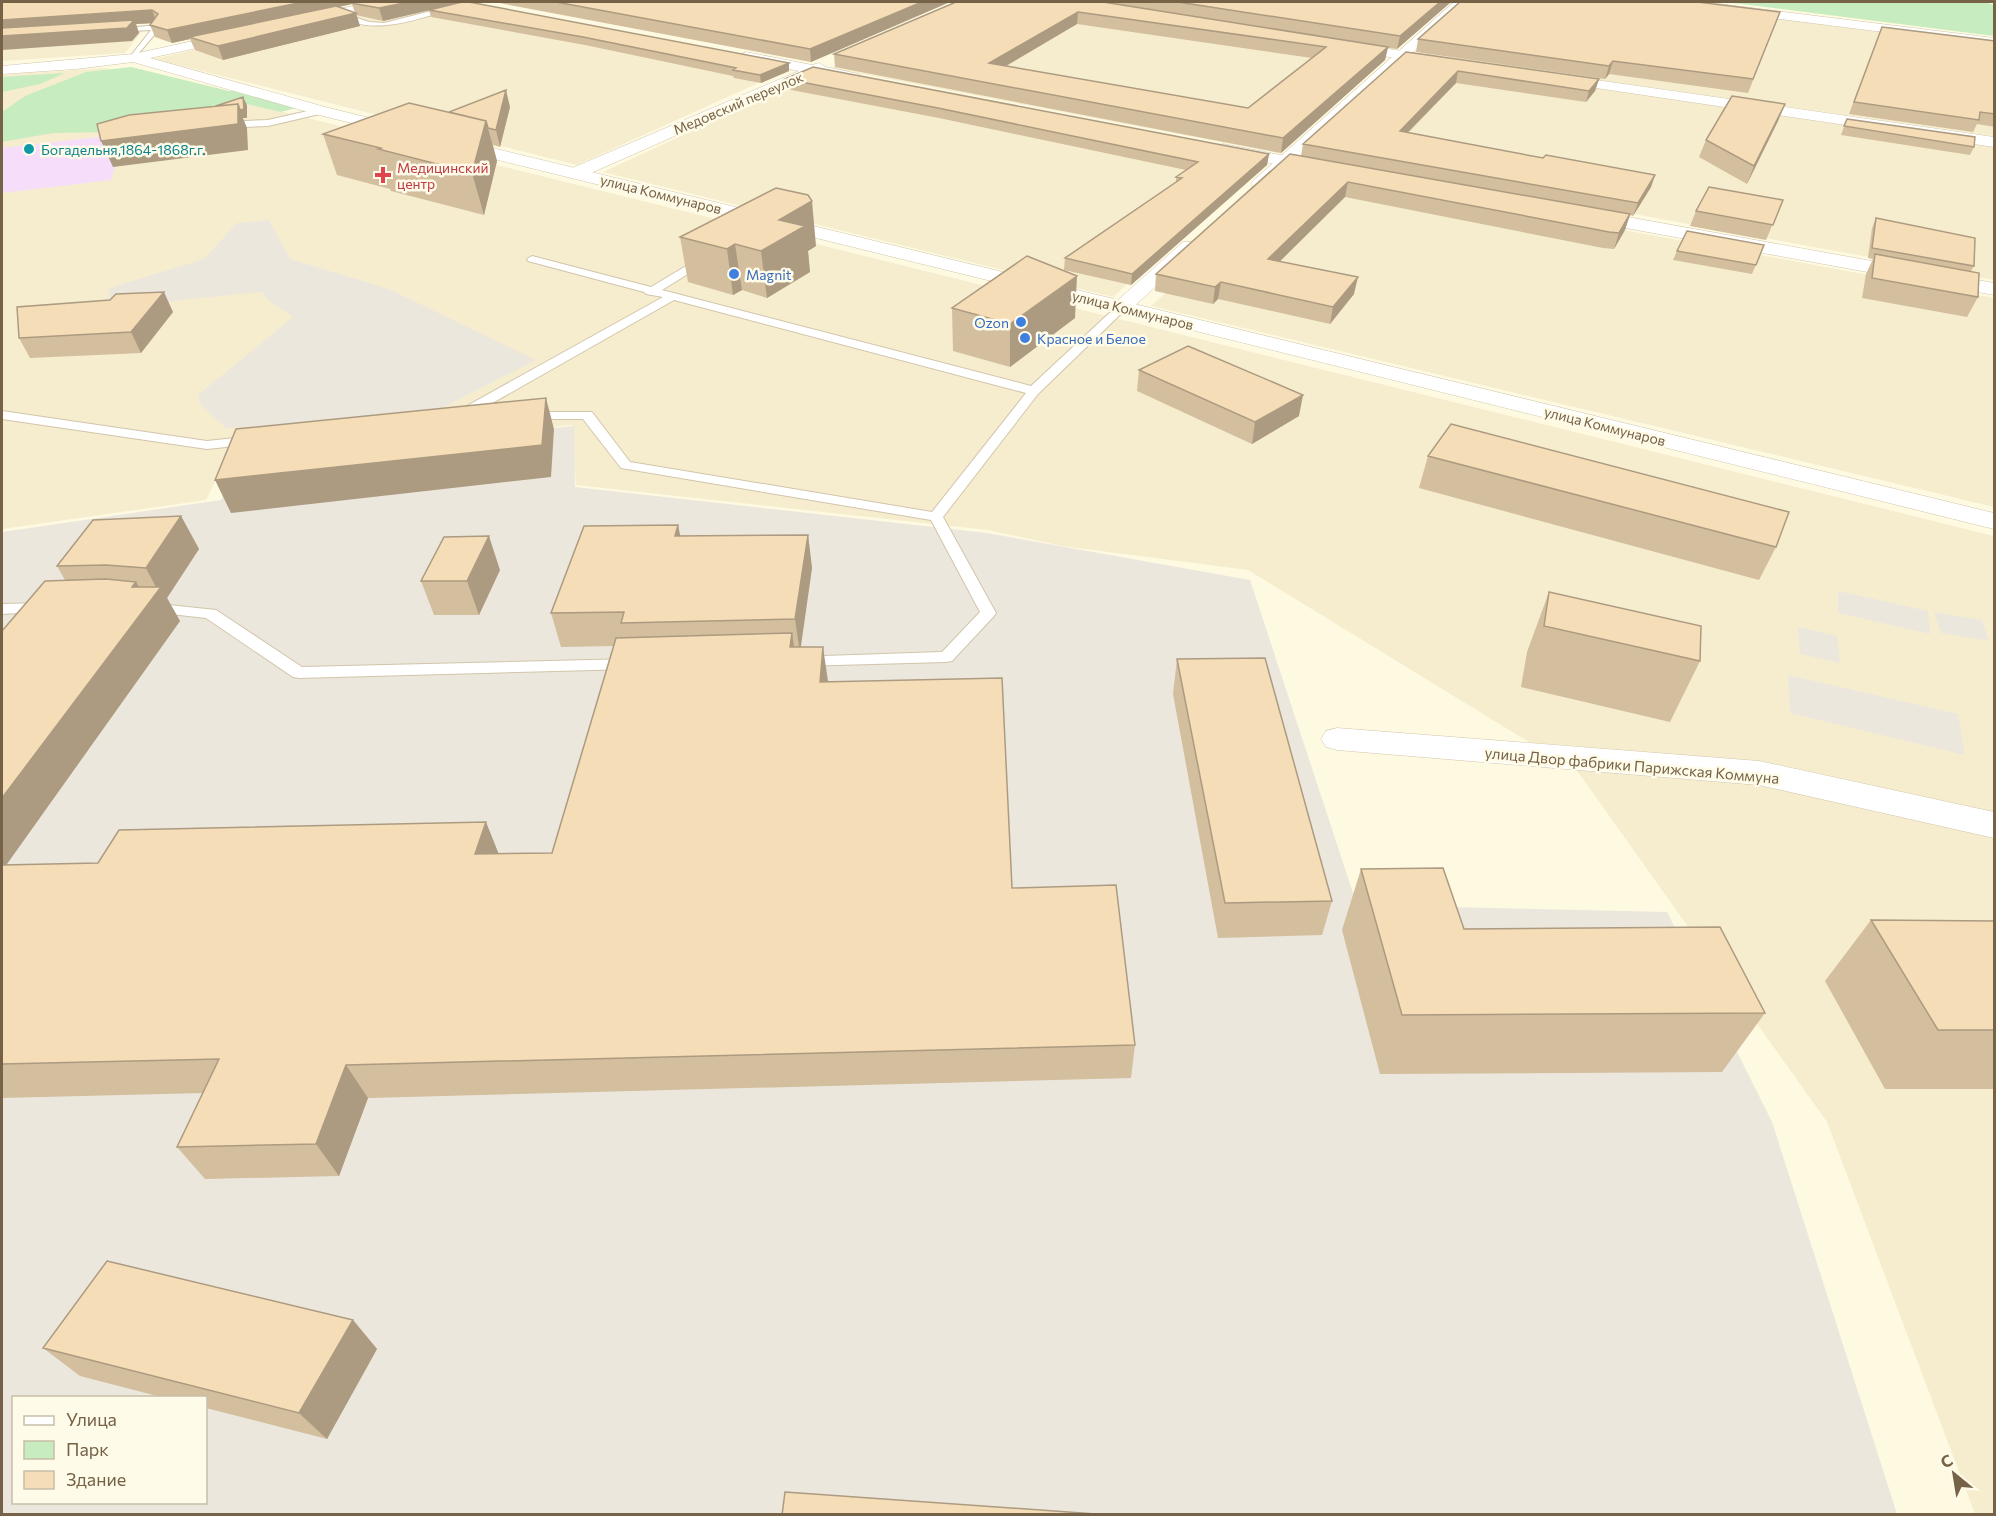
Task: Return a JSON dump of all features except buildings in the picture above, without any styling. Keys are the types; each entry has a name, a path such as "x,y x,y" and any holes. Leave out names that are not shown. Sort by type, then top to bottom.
{"street":[{"path":"291,23 386,2"},
{"path":"1251,192 1461,2"},
{"path":"1676,2 1995,42"},
{"path":"2,70 133,58 246,33"},
{"path":"1333,45 1461,64"},
{"path":"732,53 872,81"},
{"name":"улица Коммунаров","path":"133,58 321,111 576,173 765,224 1122,307 1995,521"},
{"name":"Медовский переулок","path":"576,173 836,60"},
{"path":"1544,76 1995,142"},
{"path":"1206,145 1345,172"},
{"path":"1569,212 1995,289"},
{"path":"1122,307 1200,238"},
{"name":"улица Двор фабрики Парижская Коммуна","path":"1337,739 1759,773 1995,825"}],"lane":[{"path":"336,13 368,24 384,25 462,5"},
{"path":"140,18 157,27"},
{"path":"109,30 157,27"},
{"path":"133,58 157,27"},
{"path":"210,127 268,123 321,111"},
{"path":"650,292 720,250"},
{"path":"532,259 650,292 1034,391"},
{"path":"487,417 452,421 671,297"},
{"path":"936,517 1034,391 1122,307"},
{"path":"2,415 207,445 265,439"},
{"path":"510,415 587,415 626,465 936,517"},
{"path":"780,661 946,657 988,613 936,517"},
{"path":"2,609 60,607"},
{"path":"136,607 210,613 299,673 649,664"}],"shaded area":[{"path":"406,2 425,2 787,70 577,165 154,59"},
{"path":"975,2 1384,57 1278,153 831,68"},
{"path":"1480,2 1644,2 1994,47 1994,136 1423,55"},
{"path":"147,25 125,53 2,61 2,34"},
{"path":"1420,63 1994,146 1994,280 1323,157"},
{"path":"106,68 1994,536 1994,1514 1975,1514 1827,1122 1578,772 1248,570 1062,546 988,530 576,485 572,425 225,461 206,500 2,529 2,75"},
{"path":"811,76 1259,163 1113,297 603,172"},
{"path":"126,134 111,180 2,193 2,148"},
{"path":"1302,171 1994,298 1994,507 1151,306"},
{"path":"269,220 290,259 389,289 536,360 426,416 226,428 200,404 198,395 293,317 267,299 262,292 181,300 104,313 110,288 204,259 237,223"},
{"path":"574,426 575,487 987,533 1250,580 1357,905 1667,912 1772,1122 1897,1514 2,1514 2,532 221,500 242,459"},
{"path":"1838,591 1928,611 1930,634 1838,613"},
{"path":"1934,612 1982,620 1989,641 1941,633"},
{"path":"1798,627 1837,636 1840,663 1800,654"},
{"path":"1788,675 1958,714 1965,755 1790,713"}],"green space":[{"path":"1726,2 1984,2 1994,5 1994,36"},
{"path":"131,67 229,91 252,90 296,108 281,112 247,104 108,132 53,133 2,142 2,112 25,96 86,72"},
{"path":"65,73 40,84 2,92 2,77"}],"place":[{"name":"Богадельня,1864-1868г.г.","path":"29,149"},
{"name":"Медицинский центр","path":"383,175"},
{"name":"Magnit","path":"734,274"},
{"name":"Ozon","path":"1021,322"},
{"name":"Красное и Белое","path":"1025,338"}]}
